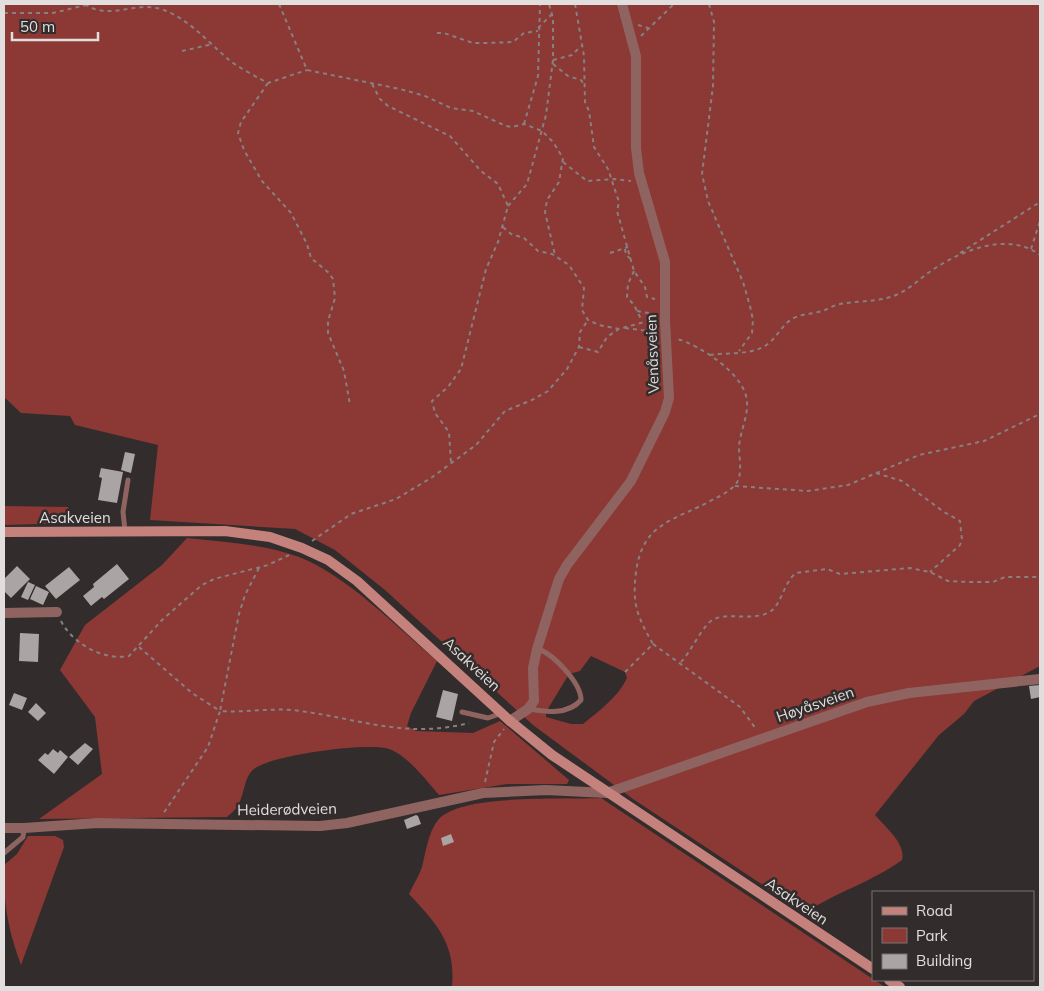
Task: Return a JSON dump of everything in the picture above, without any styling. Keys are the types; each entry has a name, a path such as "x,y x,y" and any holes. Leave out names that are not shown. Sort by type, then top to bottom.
{"main road":[{"name":"Asakveien","path":"4,532 201,531 248,533 270,537 302,548 328,560 357,581 510,721 552,755 872,968"}],"street":[{"name":"Venåsveien","path":"528,709 534,701 533,668 537,649 559,579 566,565 631,481 665,412 670,390 665,318 664,253 641,182 636,148 636,56 622,4"},
{"path":"4,613 57,612"},
{"name":"Høyåsveien","path":"607,793 763,738 891,696 1040,679"},
{"path":"510,721 528,709"},
{"name":"Heiderødveien","path":"24,828 96,823 320,826 347,823 483,793 546,790 607,793"},
{"path":"4,828 24,828"}],"lane":[{"path":"126,532 123,512 128,480"},
{"path":"528,709 559,712 578,704 581,700 581,692 569,674 545,651 537,649"},
{"path":"462,712 488,718 502,713"},
{"path":"4,853 23,837 24,828"}],"path":[{"path":"4,13 52,13 86,4 101,11 110,12 135,8 160,9 176,15 213,44 231,62 268,83"},
{"path":"279,4 307,70"},
{"path":"524,124 538,76 540,4"},
{"path":"451,463 449,432 435,413 432,401 448,387 460,369 486,269 508,206 527,184 542,131 554,60 552,13 549,4"},
{"path":"575,4 582,44 585,102 589,111 594,147 601,162 607,168 619,202 618,211 634,271 645,287 649,298 666,299"},
{"path":"641,36 674,4"},
{"path":"709,4 714,22 713,86 702,174 708,201 743,282 753,320 752,333 739,351"},
{"path":"437,33 444,33 473,43 513,42 524,33 538,30 552,13"},
{"path":"637,20 642,44"},
{"path":"638,25 649,28"},
{"path":"182,51 213,44"},
{"path":"554,60 572,55 582,44"},
{"path":"553,64 568,76 581,80 585,87"},
{"path":"350,405 344,371 328,332 328,321 335,298 333,279 329,273 311,258 307,244 291,213 262,181 244,150 238,133 241,122 257,102 264,86 268,83 307,70 425,96 451,108 478,113 506,126 524,124 542,131 558,148 563,162 559,182 547,200 545,212 555,255"},
{"path":"262,80 264,86"},
{"path":"372,84 380,99 388,106 450,136 480,171 498,184 508,206"},
{"path":"563,162 587,181 641,182"},
{"path":"710,355 753,350 766,345 783,326 797,317 821,312 838,305 876,301 910,289 936,267 957,256 1040,202"},
{"path":"1031,249 1040,221"},
{"path":"502,226 511,234 524,238 538,251 555,255 569,265 584,288 582,310 588,320 599,325 619,329 642,321 665,318"},
{"path":"957,256 975,249 1005,243 1031,249 1040,255"},
{"path":"610,253 625,249 628,246"},
{"path":"625,249 626,255 632,260"},
{"path":"634,271 628,284 627,297 642,321"},
{"path":"637,311 665,318"},
{"path":"57,612 62,624 73,637 89,649 120,657 129,656 163,619 202,585 221,577 280,560 302,548 339,521 364,509 396,499 451,463 483,438 505,411 548,391 568,369 579,347 580,332 588,320"},
{"path":"625,328 684,340 710,355 733,375 747,396 748,404 739,445 739,474 734,486 697,509 660,526 647,537 640,549 635,581 635,609 653,644 681,662 740,707 763,738"},
{"path":"579,347 598,352 607,337 619,329"},
{"path":"734,486 779,490 828,489 848,485 932,450 984,441 1040,414"},
{"path":"876,473 902,481 944,512 960,521 962,540 960,545 930,572"},
{"path":"152,824 168,808 208,747 220,711 244,595 260,567"},
{"path":"681,662 706,626 713,620 751,617 771,611 796,573 828,569 840,574 866,571 887,572 905,568 930,572 948,582 993,582 1005,577 1040,577"},
{"path":"625,672 653,644"},
{"path":"138,647 192,693 220,711 291,710 345,720 417,729 456,726 488,718"},
{"path":"483,793 494,742 510,721"}],"green space":[{"path":"4,4 1040,4 1040,666 974,701 964,714 939,735 875,815 898,841 901,847 902,860 879,875 805,913 633,799 533,725 385,590 335,550 295,529 150,520 158,445 75,425 70,416 21,413 4,397","holes":["591,656 625,672 627,678 619,691 583,724 571,724 546,717 546,712 569,674 580,671"]},
{"path":"4,506 68,507 73,523 4,525"},
{"path":"187,538 272,549 299,557 335,576 371,603 437,661 411,713 407,726 416,731 473,733 500,721 569,780 567,784 507,784 439,795 416,769 396,752 378,747 361,747 320,751 279,759 254,769 246,780 238,805 227,817 39,819 102,774 95,717 60,670 85,625 162,565"},
{"path":"601,798 872,978 872,981 876,981 885,987 452,987 451,959 448,947 436,925 409,894 421,870 430,836 435,825 438,820 450,811 468,805 540,799"},
{"path":"28,836 55,836 63,840 64,847 21,965 7,916 4,865 17,854"}],"building":[{"path":"125,452 135,454 131,473 121,470"},
{"path":"101,468 123,472 117,503 98,500 102,478 99,477"},
{"path":"117,564 129,579 104,599 102,597 91,606 83,596 94,587 93,584"},
{"path":"17,566 30,579 11,598 4,591 4,579"},
{"path":"69,567 80,580 56,599 45,586"},
{"path":"28,582 35,585 28,600 21,597"},
{"path":"36,586 49,592 43,605 30,599"},
{"path":"20,633 39,634 38,662 19,661"},
{"path":"1040,685 1040,697 1031,699 1029,686"},
{"path":"443,690 458,694 452,721 436,717"},
{"path":"14,693 27,698 22,710 9,705"},
{"path":"36,703 46,713 38,721 28,712"},
{"path":"85,743 93,749 78,765 69,757"},
{"path":"53,749 58,753 60,750 68,757 54,774 38,760 45,753 48,755"},
{"path":"416,815 421,824 407,829 404,820"},
{"path":"451,834 454,842 443,846 441,838"}]}
